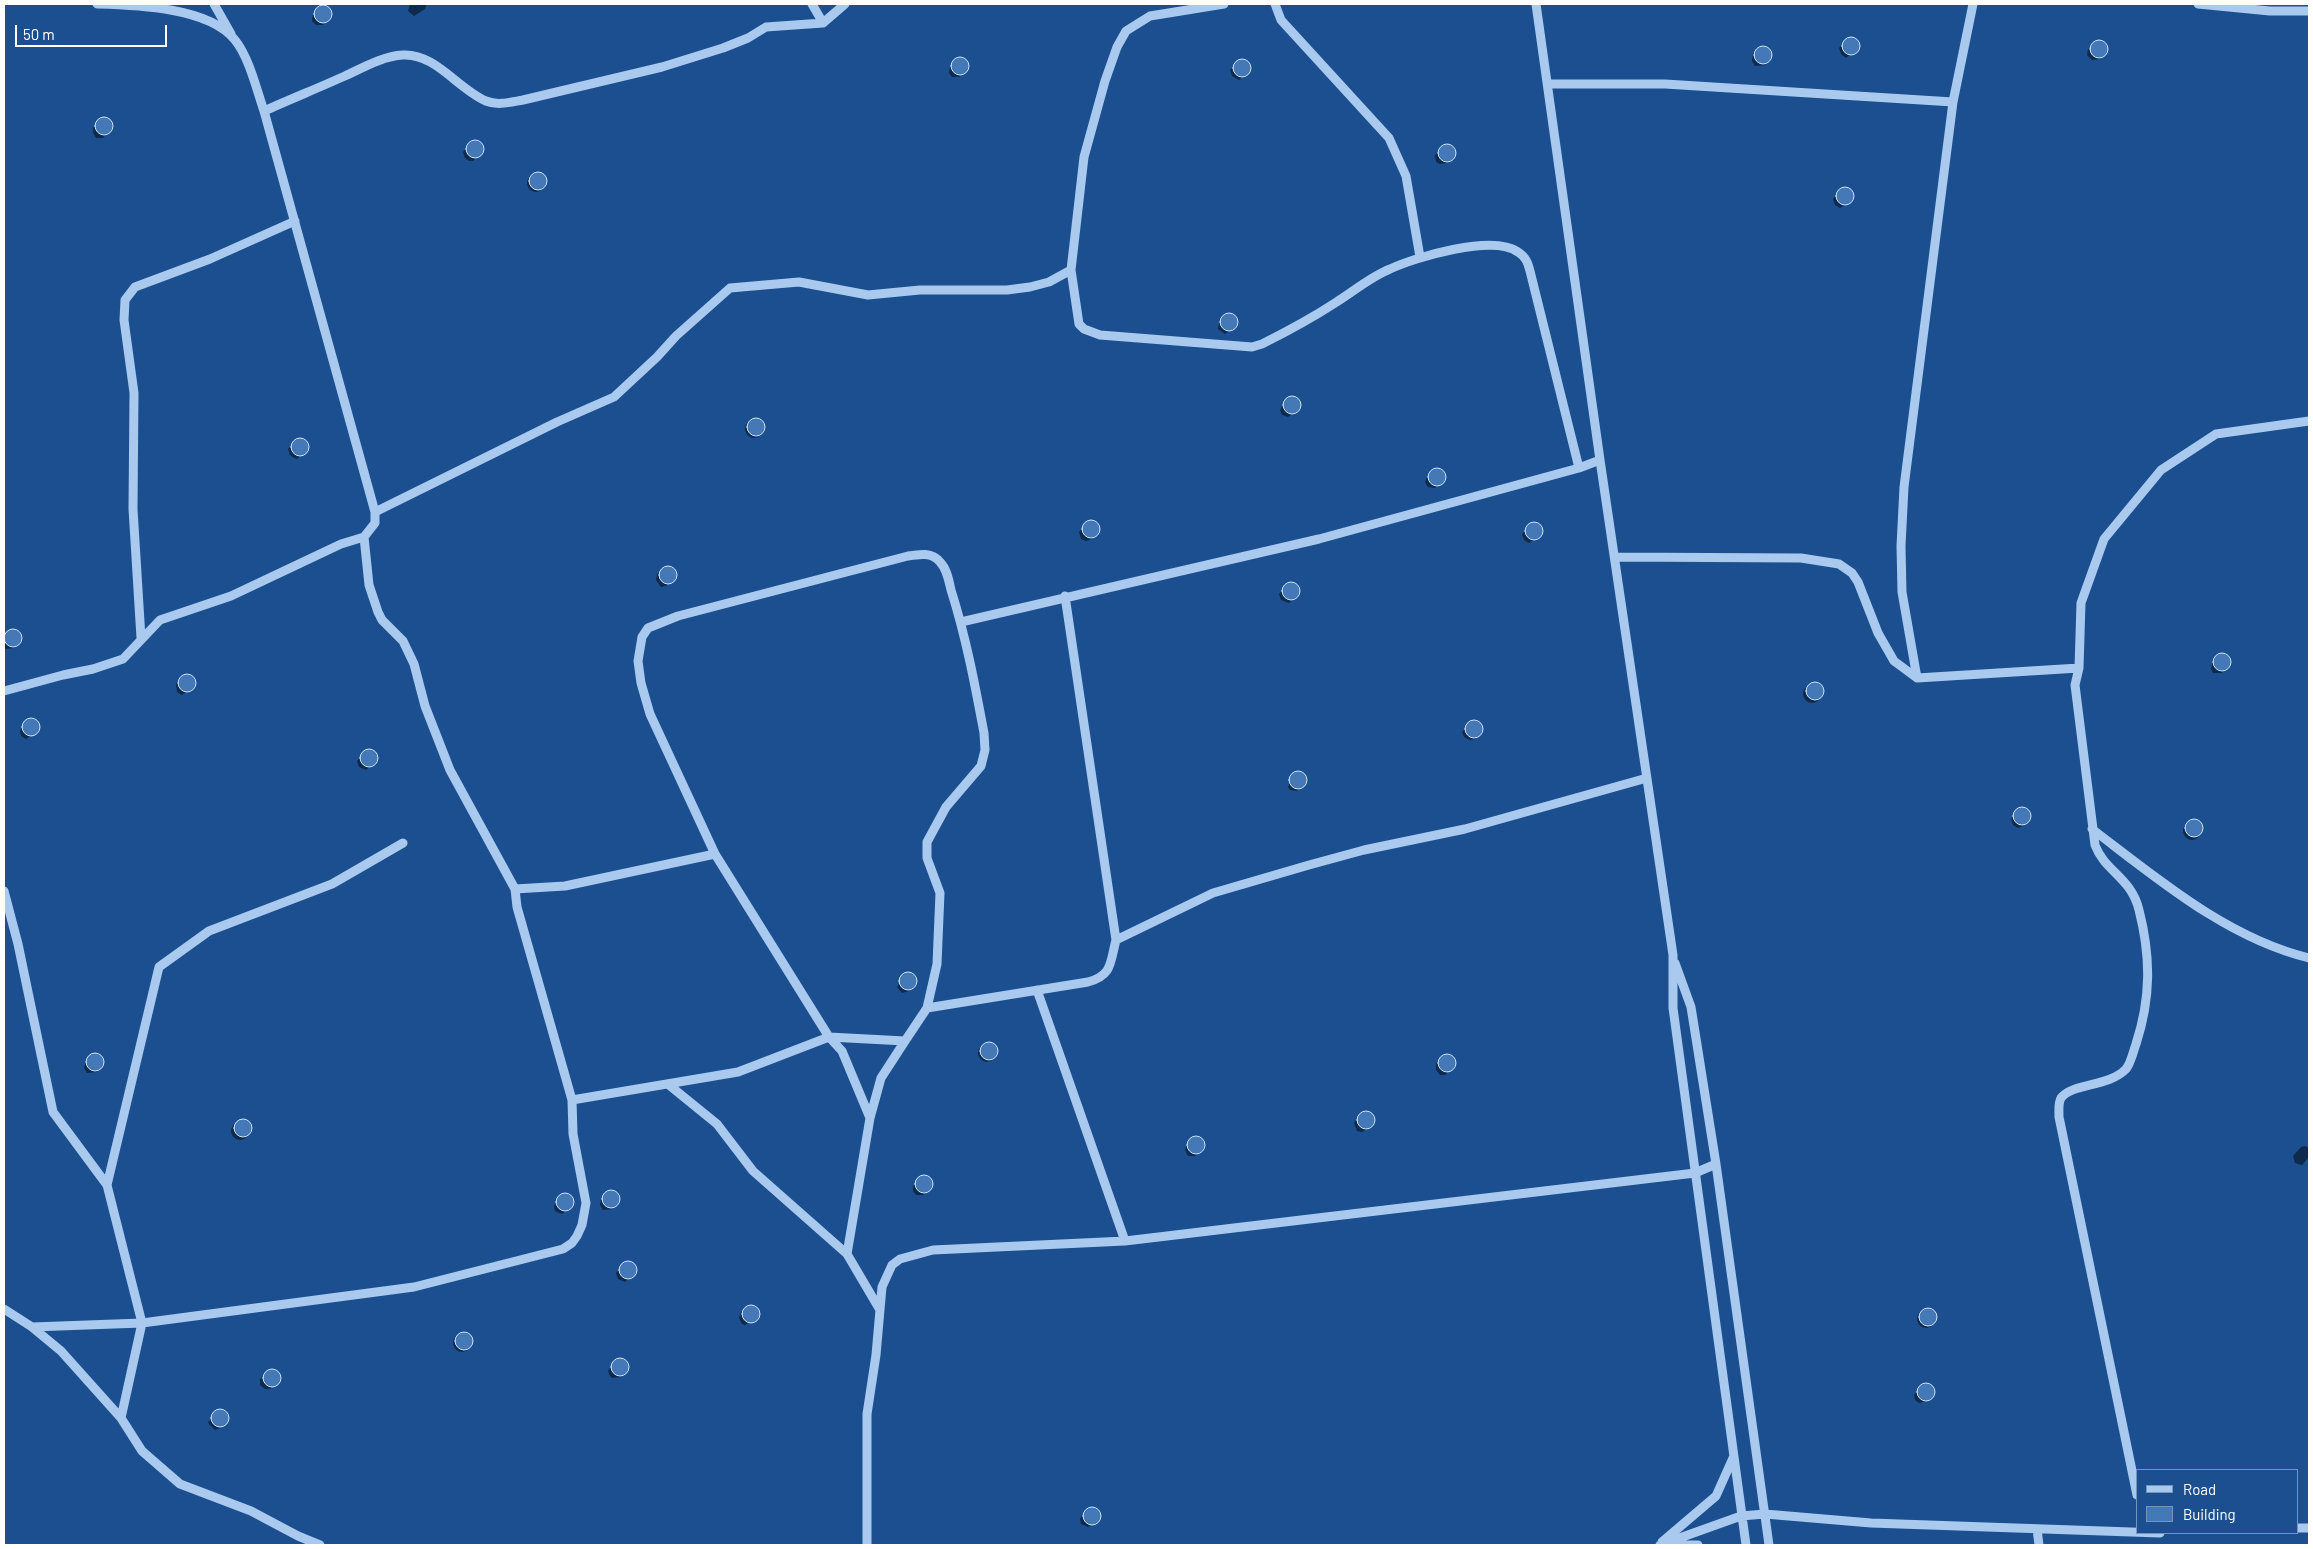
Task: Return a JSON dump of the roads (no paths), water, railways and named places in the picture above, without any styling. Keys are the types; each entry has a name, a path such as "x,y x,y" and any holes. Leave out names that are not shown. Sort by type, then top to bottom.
{"street":[{"path":"97,4 136,5 181,12 222,29 235,40"},
{"path":"4,691 63,675 94,669 123,659 160,620 231,596 341,544 364,537 375,523 375,512 264,111 246,61 214,4"},
{"path":"812,4 823,23"},
{"path":"264,111 361,68 384,59 404,55 420,58 437,67 486,101 502,104 662,67 723,48 748,38 766,27 823,23 845,4"},
{"path":"1224,4 1150,16 1126,31 1117,47 1105,81 1084,156 1071,270 1079,324 1084,329 1100,335 1244,347 1262,344 1333,305 1388,270 1420,257 1478,246 1496,246 1517,251 1527,260 1579,468"},
{"path":"1275,4 1281,20 1389,138 1406,176 1420,257"},
{"path":"1536,4 1600,460 1673,955 1673,1008 1746,1545"},
{"path":"1917,678 1902,592 1901,513 1953,102 1973,4"},
{"path":"2198,4 2270,12 2309,11"},
{"path":"1548,84 1665,84 1953,102"},
{"path":"141,638 133,509 135,400 124,320 125,300 135,287 210,259 295,221"},
{"path":"375,512 557,422 614,397 690,323 730,288 799,282 868,295 972,288 1007,290 1049,282 1071,270"},
{"path":"2136,1490 2059,1117 2061,1098 2071,1091 2105,1082 2119,1076 2128,1067 2145,1012 2149,990 2148,966 2140,910 2134,893 2126,881 2101,859 2095,845 2092,829 2074,685 2080,668 2081,603 2104,539 2161,470 2216,434 2309,421"},
{"path":"961,622 1064,596 1319,539 1579,468 1600,460"},
{"path":"32,1327 142,1323 414,1287 563,1249 572,1243 582,1225 586,1203 573,1134 572,1100 517,908 515,889 450,770 425,706 414,664 403,642 382,620 378,612 370,584 364,537"},
{"path":"847,1254 870,1118 881,1078 926,1008 937,964 940,893 927,858 927,842 946,807 981,766 985,750 984,733 961,622 946,570 934,556 923,554 899,558 678,616 648,628 642,637 638,649 641,683 650,714 715,854 828,1037 842,1051 870,1118"},
{"path":"1615,557 1801,558 1839,564 1852,573 1858,582 1874,624 1894,661 1917,678 2080,668"},
{"path":"926,1008 1101,978 1108,971 1116,940 1064,596"},
{"path":"1116,940 1213,894 1364,850 1465,830 1647,778"},
{"path":"2092,829 2175,892 2217,918 2254,938 2309,958"},
{"path":"107,1185 159,967 209,931 332,884 404,843"},
{"path":"515,889 565,886 715,854"},
{"path":"4,891 18,944 54,1112 107,1185 142,1323 121,1418"},
{"path":"1673,955 1691,1007 1716,1164 1769,1545"},
{"path":"1038,990 1125,1241"},
{"path":"572,1100 738,1072 828,1037 905,1041"},
{"path":"669,1085 717,1124 753,1172 847,1254 880,1310"},
{"path":"867,1545 866,1414 876,1355 882,1287 886,1274 892,1265 910,1255 933,1250 1125,1241 1695,1173 1716,1164"},
{"path":"4,1310 32,1327 60,1351 121,1418 142,1451 180,1484 251,1511 320,1545"},
{"path":"1659,1545 1716,1496 1733,1457"},
{"path":"1659,1545 1741,1516 1765,1514 1870,1523 2136,1533"},
{"path":"2037,1529 2039,1545"},
{"path":"1672,1545 1698,1545"}]}
